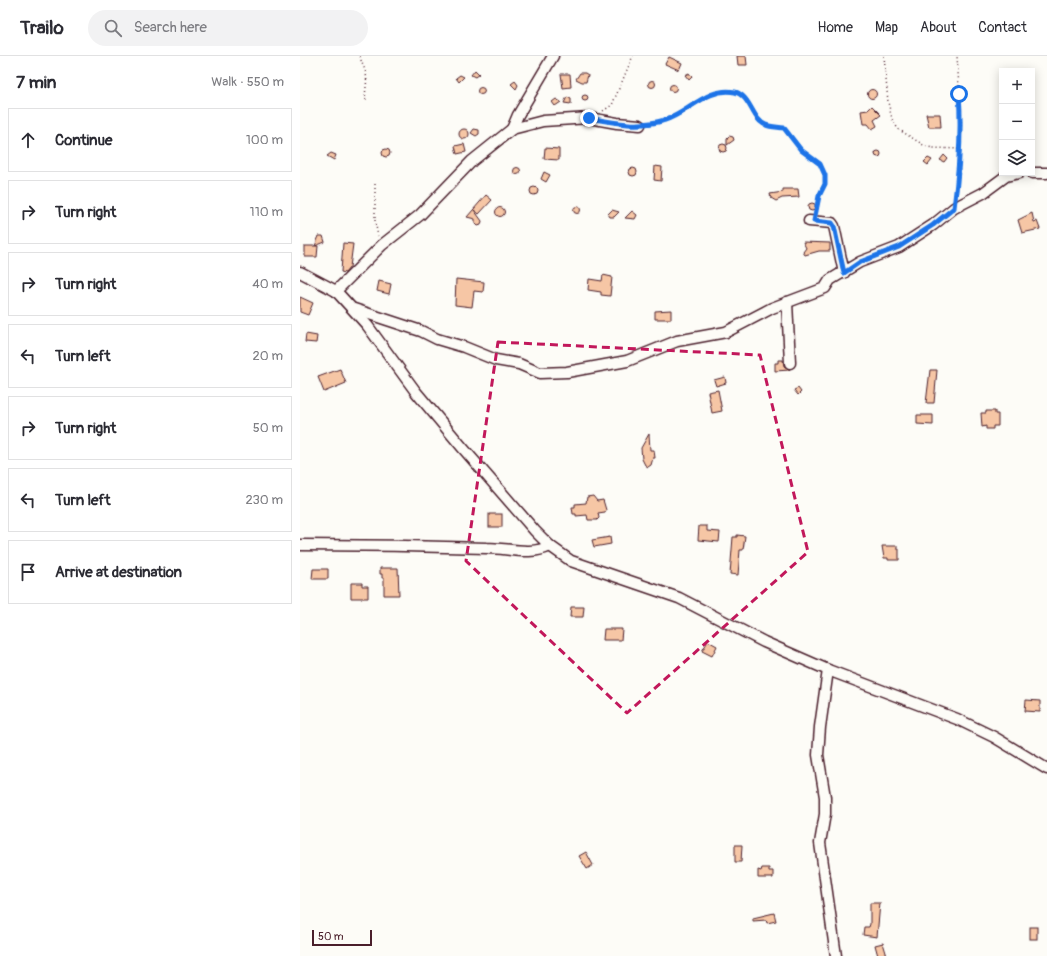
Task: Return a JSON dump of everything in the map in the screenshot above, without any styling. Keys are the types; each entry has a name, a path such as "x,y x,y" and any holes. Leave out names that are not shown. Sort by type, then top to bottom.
{"street":[{"path":"512,129 518,114 554,56"},
{"path":"336,292 382,245 420,216 472,161 512,129 544,121 589,118 617,124 640,126"},
{"path":"1035,173 1047,173"},
{"path":"351,308 389,322 421,331 437,339 504,362 519,364 540,372 553,373 627,361 677,341 726,332 786,302 825,288 830,280 844,273 860,262 899,247 933,225 954,208 983,193 1006,176"},
{"path":"811,221 832,223 834,226 844,273"},
{"path":"300,272 336,292 371,331 416,392 452,435 550,546 572,561 679,598 764,642 828,670 957,719 994,737 1047,769"},
{"path":"786,302 790,363"},
{"path":"300,545 488,548 526,551 540,551 550,546"},
{"path":"828,670 820,727 818,755 825,797 825,814 820,843 836,956"}],"path":[{"path":"360,56 361,64 367,76 364,91 366,100"},
{"path":"589,118 612,105 633,56"},
{"path":"884,56 888,102 892,118 898,129 925,146 933,148 960,149"},
{"path":"954,208 960,149 961,120 957,56"},
{"path":"640,126 665,120 708,97 724,92 735,92 744,97 761,122 766,125 784,128 801,150 820,164 825,175 825,184 819,196 811,221"},
{"path":"375,184 376,232 382,245"}],"highlighted area":[{"path":"498,342 760,355 808,552 627,713 466,561"}],"building":[{"path":"737,56 746,56 747,65 738,65"},
{"path":"669,57 682,63 679,70 665,64"},
{"path":"475,70 479,74 475,77 471,75"},
{"path":"580,73 585,73 588,75 586,82 576,79"},
{"path":"689,73 692,77 689,80 685,75"},
{"path":"561,74 570,74 571,87 563,88"},
{"path":"460,75 464,77 459,82 456,78"},
{"path":"515,81 518,85 516,89 511,84"},
{"path":"652,81 655,84 652,87 649,84"},
{"path":"673,85 676,88 673,91 670,88"},
{"path":"481,88 484,91 481,94 478,91"},
{"path":"870,90 874,90 876,94 874,98 870,98 868,96 868,92"},
{"path":"585,95 588,98 585,101 582,98"},
{"path":"567,97 571,99 571,104 564,103"},
{"path":"556,99 561,102 555,106 552,102"},
{"path":"872,106 881,115 874,120 877,126 872,129 868,124 863,124 861,111 868,110"},
{"path":"926,114 940,114 941,127 929,127"},
{"path":"462,129 466,129 468,130 468,138 462,139 459,136 459,132"},
{"path":"474,129 479,130 479,134 476,136 471,133"},
{"path":"729,136 733,137 734,140 727,145 727,138"},
{"path":"464,144 466,152 457,154 455,146"},
{"path":"721,144 725,144 727,148 725,152 721,152 719,150 719,146"},
{"path":"545,148 559,149 559,160 544,159"},
{"path":"386,149 389,150 389,156 386,157 383,156 382,153 383,150"},
{"path":"878,151 881,154 878,157 875,154"},
{"path":"331,153 336,155 334,160 327,156"},
{"path":"944,155 947,158 944,162 940,160"},
{"path":"928,158 932,160 928,165 924,162"},
{"path":"655,166 662,167 661,181 654,180"},
{"path":"517,167 520,168 520,174 517,175 514,174 513,171 514,168"},
{"path":"631,168 635,168 637,172 635,176 631,176 629,174 629,170"},
{"path":"544,172 550,175 546,182 541,179"},
{"path":"532,187 536,187 538,191 536,195 532,195 530,193 530,189"},
{"path":"783,189 798,189 799,197 782,198 776,201 771,198 770,194 783,192"},
{"path":"486,195 492,200 479,214 474,210 482,221 481,225 478,226 475,223 475,219 467,217"},
{"path":"810,203 814,203 816,207 814,211 810,211 808,209 808,205"},
{"path":"577,206 580,207 580,213 577,214 574,213 573,210 574,207"},
{"path":"498,208 502,208 504,212 502,216 498,216 496,214 496,210"},
{"path":"612,210 619,212 614,217 610,217 608,214"},
{"path":"632,211 637,215 635,219 625,218"},
{"path":"1032,213 1034,222 1037,221 1040,229 1022,233 1018,220"},
{"path":"319,236 323,236 325,242 315,246"},
{"path":"803,242 830,243 830,251 819,251 805,255 803,252 806,248"},
{"path":"343,243 353,244 350,267 345,273 341,272"},
{"path":"305,246 318,246 317,257 305,257"},
{"path":"603,275 612,277 610,296 601,295 601,292 588,290 589,279 602,281"},
{"path":"456,279 484,282 483,292 474,291 472,307 455,305"},
{"path":"379,281 391,284 389,294 377,291"},
{"path":"300,297 313,303 308,315 300,312"},
{"path":"671,310 671,319 655,319 655,311"},
{"path":"306,334 317,336 316,343 305,342"},
{"path":"778,360 783,360 784,366 790,370 775,371 775,363 778,363"},
{"path":"340,369 346,383 324,392 318,377"},
{"path":"930,370 937,370 934,403 926,403"},
{"path":"725,377 726,383 716,386 714,380"},
{"path":"798,388 801,392 798,395 794,390"},
{"path":"718,390 722,411 712,413 708,392"},
{"path":"986,411 995,411 995,414 998,414 998,426 993,426 993,429 986,429 986,426 982,427 981,413 986,413"},
{"path":"917,415 933,415 933,425 917,424"},
{"path":"649,434 650,450 654,450 655,458 653,458 651,465 648,467 642,459 641,448"},
{"path":"593,496 597,501 603,500 606,510 605,512 598,513 599,518 597,520 588,520 587,515 576,516 576,514 573,514 572,507 575,507 575,504 586,503 587,497"},
{"path":"489,514 502,514 502,527 489,527"},
{"path":"699,526 707,526 707,531 720,532 719,542 698,540"},
{"path":"737,535 745,536 743,550 740,550 738,575 730,574 733,537 737,537"},
{"path":"610,537 611,544 594,547 592,540"},
{"path":"882,546 897,546 897,549 899,549 899,560 888,560 888,558 884,558"},
{"path":"380,568 398,568 399,595 384,595 384,578 382,578 382,574 380,574"},
{"path":"313,569 328,569 328,579 312,579"},
{"path":"351,583 362,583 362,586 368,586 368,598 351,598"},
{"path":"571,607 584,607 583,617 570,617"},
{"path":"604,629 622,629 621,640 603,640"},
{"path":"708,641 717,646 712,656 702,651"},
{"path":"1026,700 1040,701 1040,712 1025,711"},
{"path":"735,845 742,845 741,862 735,862"},
{"path":"586,852 593,865 587,869 579,856"},
{"path":"762,868 769,868 769,871 773,871 773,878 758,878 758,870 761,871"},
{"path":"870,903 880,903 877,937 863,935 864,927 869,927 870,924"},
{"path":"774,913 776,921 767,923 766,920 753,921 753,918"},
{"path":"1030,927 1037,927 1037,939 1030,939"},
{"path":"883,943 887,956 878,956 875,945"}],"route":[{"path":"589,118 617,124 640,126 665,120 708,97 724,92 735,92 744,97 761,122 766,125 784,128 791,135 801,150 820,164 825,175 825,184 819,196 814,221 832,223 834,226 844,273 860,262 890,252 899,247 909,239 933,225 954,208 959,170 961,120 959,94"}]}
